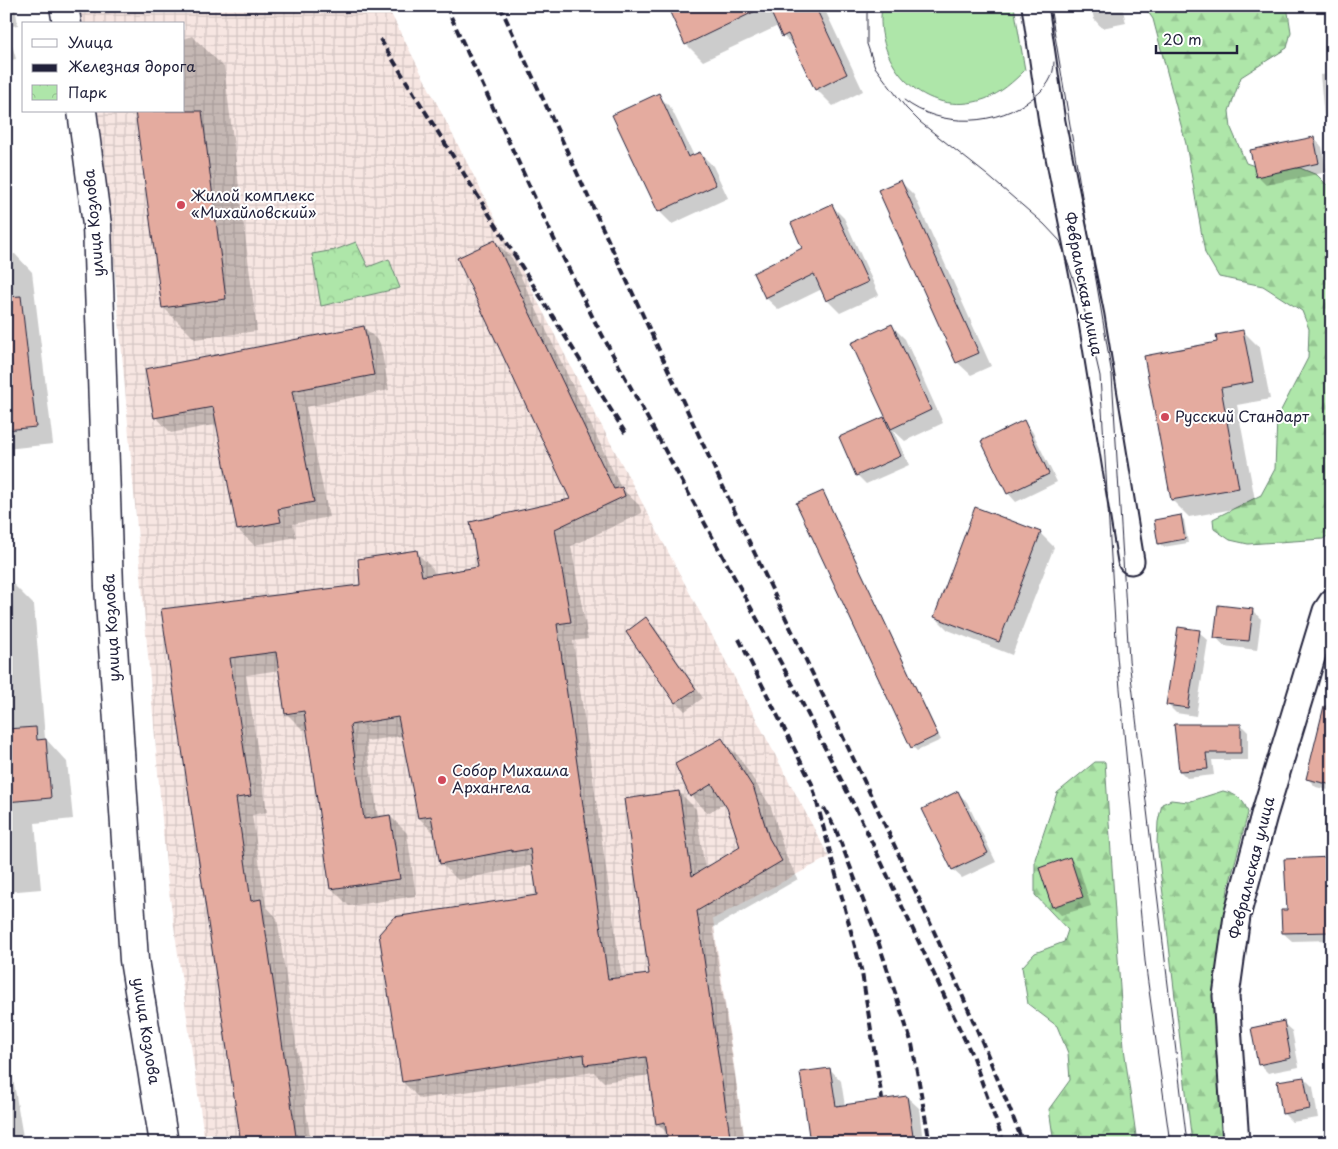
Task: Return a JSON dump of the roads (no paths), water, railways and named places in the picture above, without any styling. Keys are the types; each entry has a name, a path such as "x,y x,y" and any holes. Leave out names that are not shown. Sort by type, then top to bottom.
{"street":[{"path":"64,6 67,22"},
{"name":"Февральская улица","path":"1035,6 1052,122 1091,316 1132,561"},
{"name":"улица Козлова","path":"82,112 97,225 109,588 134,960 164,1143"},
{"name":"Февральская улица","path":"1236,1143 1226,996 1237,916 1264,815 1326,611 1332,602"}],"tram line":[{"path":"869,6 867,13 867,44 875,67 906,108 920,122 987,175 1044,224 1060,241 1086,315 1100,376 1117,656 1145,961 1170,1143"},
{"path":"1050,6 1112,375 1129,660 1187,1143"},
{"path":"904,100 935,116 952,119 969,120 1004,114 1020,107 1046,86 1053,73 1054,62"}],"railway":[{"path":"446,6 553,237 594,320 793,685 860,817 972,1055 1004,1143"},
{"path":"500,6 690,417 895,846 961,993 1023,1143"},
{"path":"380,39 626,434"},
{"path":"739,639 812,784 862,973 882,1099"},
{"path":"824,808 836,830 873,926 912,1044 930,1143"}],"place":[{"name":"Жилой комплекс «Михайловский»","path":"181,205"},
{"name":"Русский Стандарт","path":"1165,417"},
{"name":"Собор Михаила Архангела","path":"442,780"}]}
